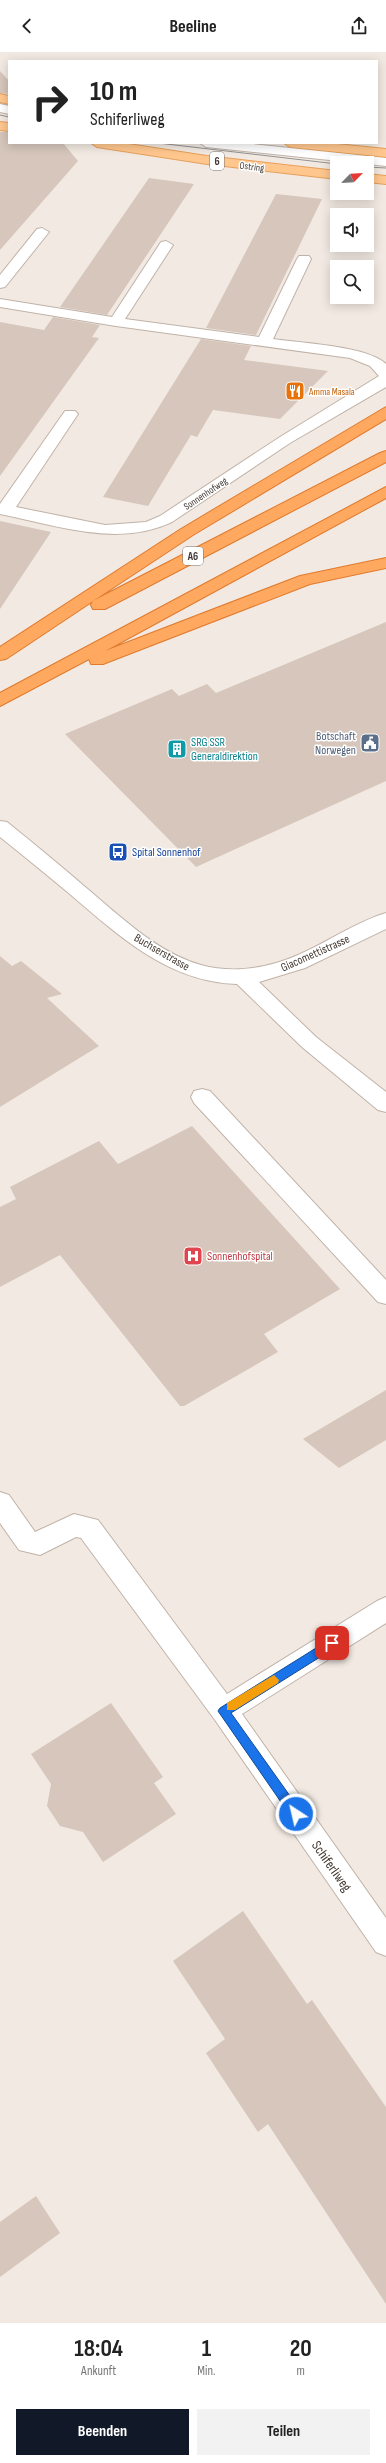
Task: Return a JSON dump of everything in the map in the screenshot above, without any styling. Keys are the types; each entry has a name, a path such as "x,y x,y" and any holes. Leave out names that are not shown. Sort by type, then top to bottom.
{"highway":[{"path":"0,656 186,532 386,412"},
{"name":"A6","path":"0,656 386,456"},
{"path":"5,696 386,492"},
{"path":"5,696 262,595 306,580 386,563"}],"main road":[{"name":"Ostring","path":"103,144 207,160 330,174"},
{"path":"300,144 386,153"},
{"path":"374,179 386,180"}],"street":[{"path":"215,144 386,162"},
{"path":"0,284 42,232"},
{"path":"116,322 166,245"},
{"path":"264,342 304,259"},
{"name":"Sonnenhofweg","path":"0,303 116,322 363,357 374,361 383,369 386,376 383,382 285,440 166,519 138,530 105,530 3,510"},
{"path":"3,510 70,414"},
{"name":"Buchserstrasse","path":"0,827 127,931 152,949 196,971 224,978 242,977"},
{"name":"Giacomettistrasse","path":"242,977 290,967 386,920"},
{"path":"242,977 309,1042 386,1104"},
{"path":"202,1097 386,1295"},
{"name":"Schiferliweg","path":"0,1503 28,1542 40,1544 74,1525 89,1528 224,1711 386,1942"},
{"path":"224,1711 386,1609"}],"building":[{"path":"0,71 8,80 8,94 0,93"},
{"path":"0,132 8,132 8,144 64,144 78,161 0,250"},
{"path":"149,178 194,184 107,315 60,307"},
{"path":"276,194 322,199 256,335 206,328"},
{"path":"53,317 100,325 92,337 99,338 0,476 0,322 44,330"},
{"path":"201,339 251,346 244,360 328,371 280,419 213,410 197,437 191,435 148,506 103,497"},
{"path":"0,521 51,532 0,609"},
{"name":"SRG SSR Generaldirektion","path":"386,622 386,781 196,867 65,734 172,689 179,696 207,684 216,693"},
{"path":"0,956 12,966 21,961 62,994 47,998 99,1046 0,1107"},
{"path":"192,1126 340,1289 264,1334 278,1352 184,1406 180,1406 60,1255 0,1287 0,1207 16,1199 10,1187 99,1141 118,1164"},
{"path":"386,1390 386,1440 339,1468 303,1439"},
{"path":"111,1703 163,1777 154,1783 176,1814 103,1862 83,1832 60,1826 47,1806 51,1784 31,1754"},
{"path":"243,1911 307,2004 312,2000 386,2107 386,2304 268,2124 258,2132 206,2053 225,2039 173,1961"},
{"path":"36,2196 60,2233 0,2277 0,2222"}],"tram line":[{"path":"0,115 8,117"},
{"path":"167,144 330,163"},
{"path":"374,167 386,168"}],"slow traffic":[{"path":"231,1707 274,1680"}],"place":[{"name":"Amma Masala","path":"295,391"},
{"name":"Botschaft Norwegen","path":"370,743"},
{"name":"SRG SSR Generaldirektion","path":"177,749"},
{"name":"Spital Sonnenhof","path":"118,852"},
{"name":"Sonnenhofspital","path":"193,1256"}],"route":[{"path":"296,1814 224,1711 332,1643"}]}
